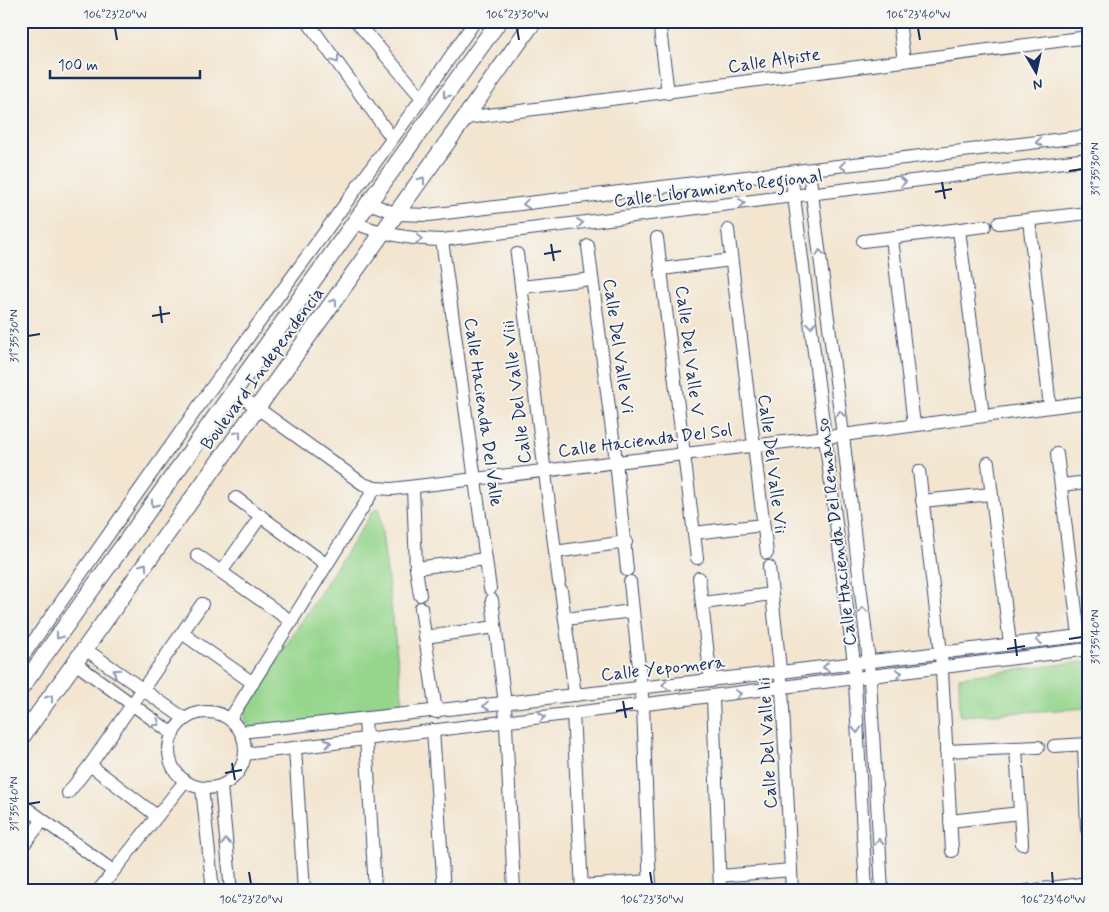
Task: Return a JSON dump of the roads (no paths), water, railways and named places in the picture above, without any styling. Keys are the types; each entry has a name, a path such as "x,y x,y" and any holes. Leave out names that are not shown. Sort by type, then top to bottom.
{"main road":[{"name":"Boulevard Independencia","path":"21,688 235,392 499,21"},
{"name":"Boulevard Independencia","path":"21,738 398,214 534,21"}],"street":[{"path":"307,21 392,138"},
{"path":"356,21 422,98"},
{"path":"21,659 160,461 422,98 475,21"},
{"path":"661,21 668,93"},
{"path":"900,21 904,62"},
{"name":"Calle Alpiste","path":"466,118 1088,37"},
{"name":"Calle Libramiento Regional","path":"369,203 398,214 428,215 809,171 1088,136"},
{"name":"Calle Libramiento Regional","path":"355,223 383,234 413,239 442,240 1088,159"},
{"name":"Calle Hacienda Del Remanso","path":"809,171 843,435 869,662 882,891"},
{"name":"Calle Hacienda Del Remanso","path":"791,173 854,664 866,891"},
{"path":"999,223 1088,213"},
{"path":"1029,220 1050,407"},
{"path":"863,241 985,226"},
{"name":"Calle Del Valle Vii","path":"728,230 767,553"},
{"path":"959,230 983,416"},
{"name":"Calle Del Valle V","path":"657,238 698,558"},
{"path":"892,238 914,425"},
{"name":"Calle Hacienda Del Valle","path":"442,240 505,704 514,891"},
{"name":"Calle Del Valle Vi","path":"588,246 626,542 643,705 650,886"},
{"name":"Calle Del Valle Viii","path":"517,254 543,470 575,695"},
{"path":"662,269 731,260"},
{"path":"521,287 592,279"},
{"name":"Calle Hacienda Del Sol","path":"235,392 352,477 376,488 413,487 476,480 616,461 843,435 1088,402"},
{"path":"1057,454 1083,635"},
{"path":"160,461 176,474"},
{"path":"988,463 1010,644"},
{"path":"919,471 941,653 952,851"},
{"path":"1060,485 1088,482"},
{"path":"413,487 416,568 436,712"},
{"path":"230,719 376,488"},
{"path":"922,501 991,494"},
{"path":"236,498 327,565"},
{"path":"221,572 261,516"},
{"path":"694,533 763,525"},
{"path":"555,552 626,542"},
{"path":"197,556 292,622"},
{"path":"416,568 486,559"},
{"name":"Calle Del Valle Iii","path":"769,567 781,672 792,891"},
{"path":"699,578 711,681"},
{"path":"703,603 772,594"},
{"path":"68,793 90,765 202,604"},
{"path":"565,619 633,611"},
{"path":"425,637 495,628"},
{"path":"182,632 252,684"},
{"name":"Calle Yepomera","path":"241,732 436,712 641,687 711,681 1083,635"},
{"path":"84,649 185,719"},
{"name":"Calle Yepomera","path":"245,754 1088,650"},
{"path":"75,663 172,734"},
{"path":"713,697 720,891"},
{"path":"203,712 213,712 230,719 241,732 245,754 244,762 235,776 221,786 202,788 185,781 172,764 169,744 172,734 185,719 203,712"},
{"path":"574,713 582,888 650,886"},
{"path":"364,719 367,739 375,891"},
{"path":"433,730 444,891"},
{"path":"1054,746 1086,744 1087,829"},
{"path":"946,751 1038,747"},
{"path":"295,748 304,891"},
{"path":"1016,748 1022,844"},
{"path":"90,765 157,816"},
{"path":"98,891 185,781"},
{"path":"221,786 231,891"},
{"path":"202,788 213,891"},
{"path":"21,804 113,871"},
{"path":"950,821 1020,813"},
{"path":"21,848 43,820"},
{"path":"720,876 791,870"},
{"path":"1026,891 1088,883"}]}
